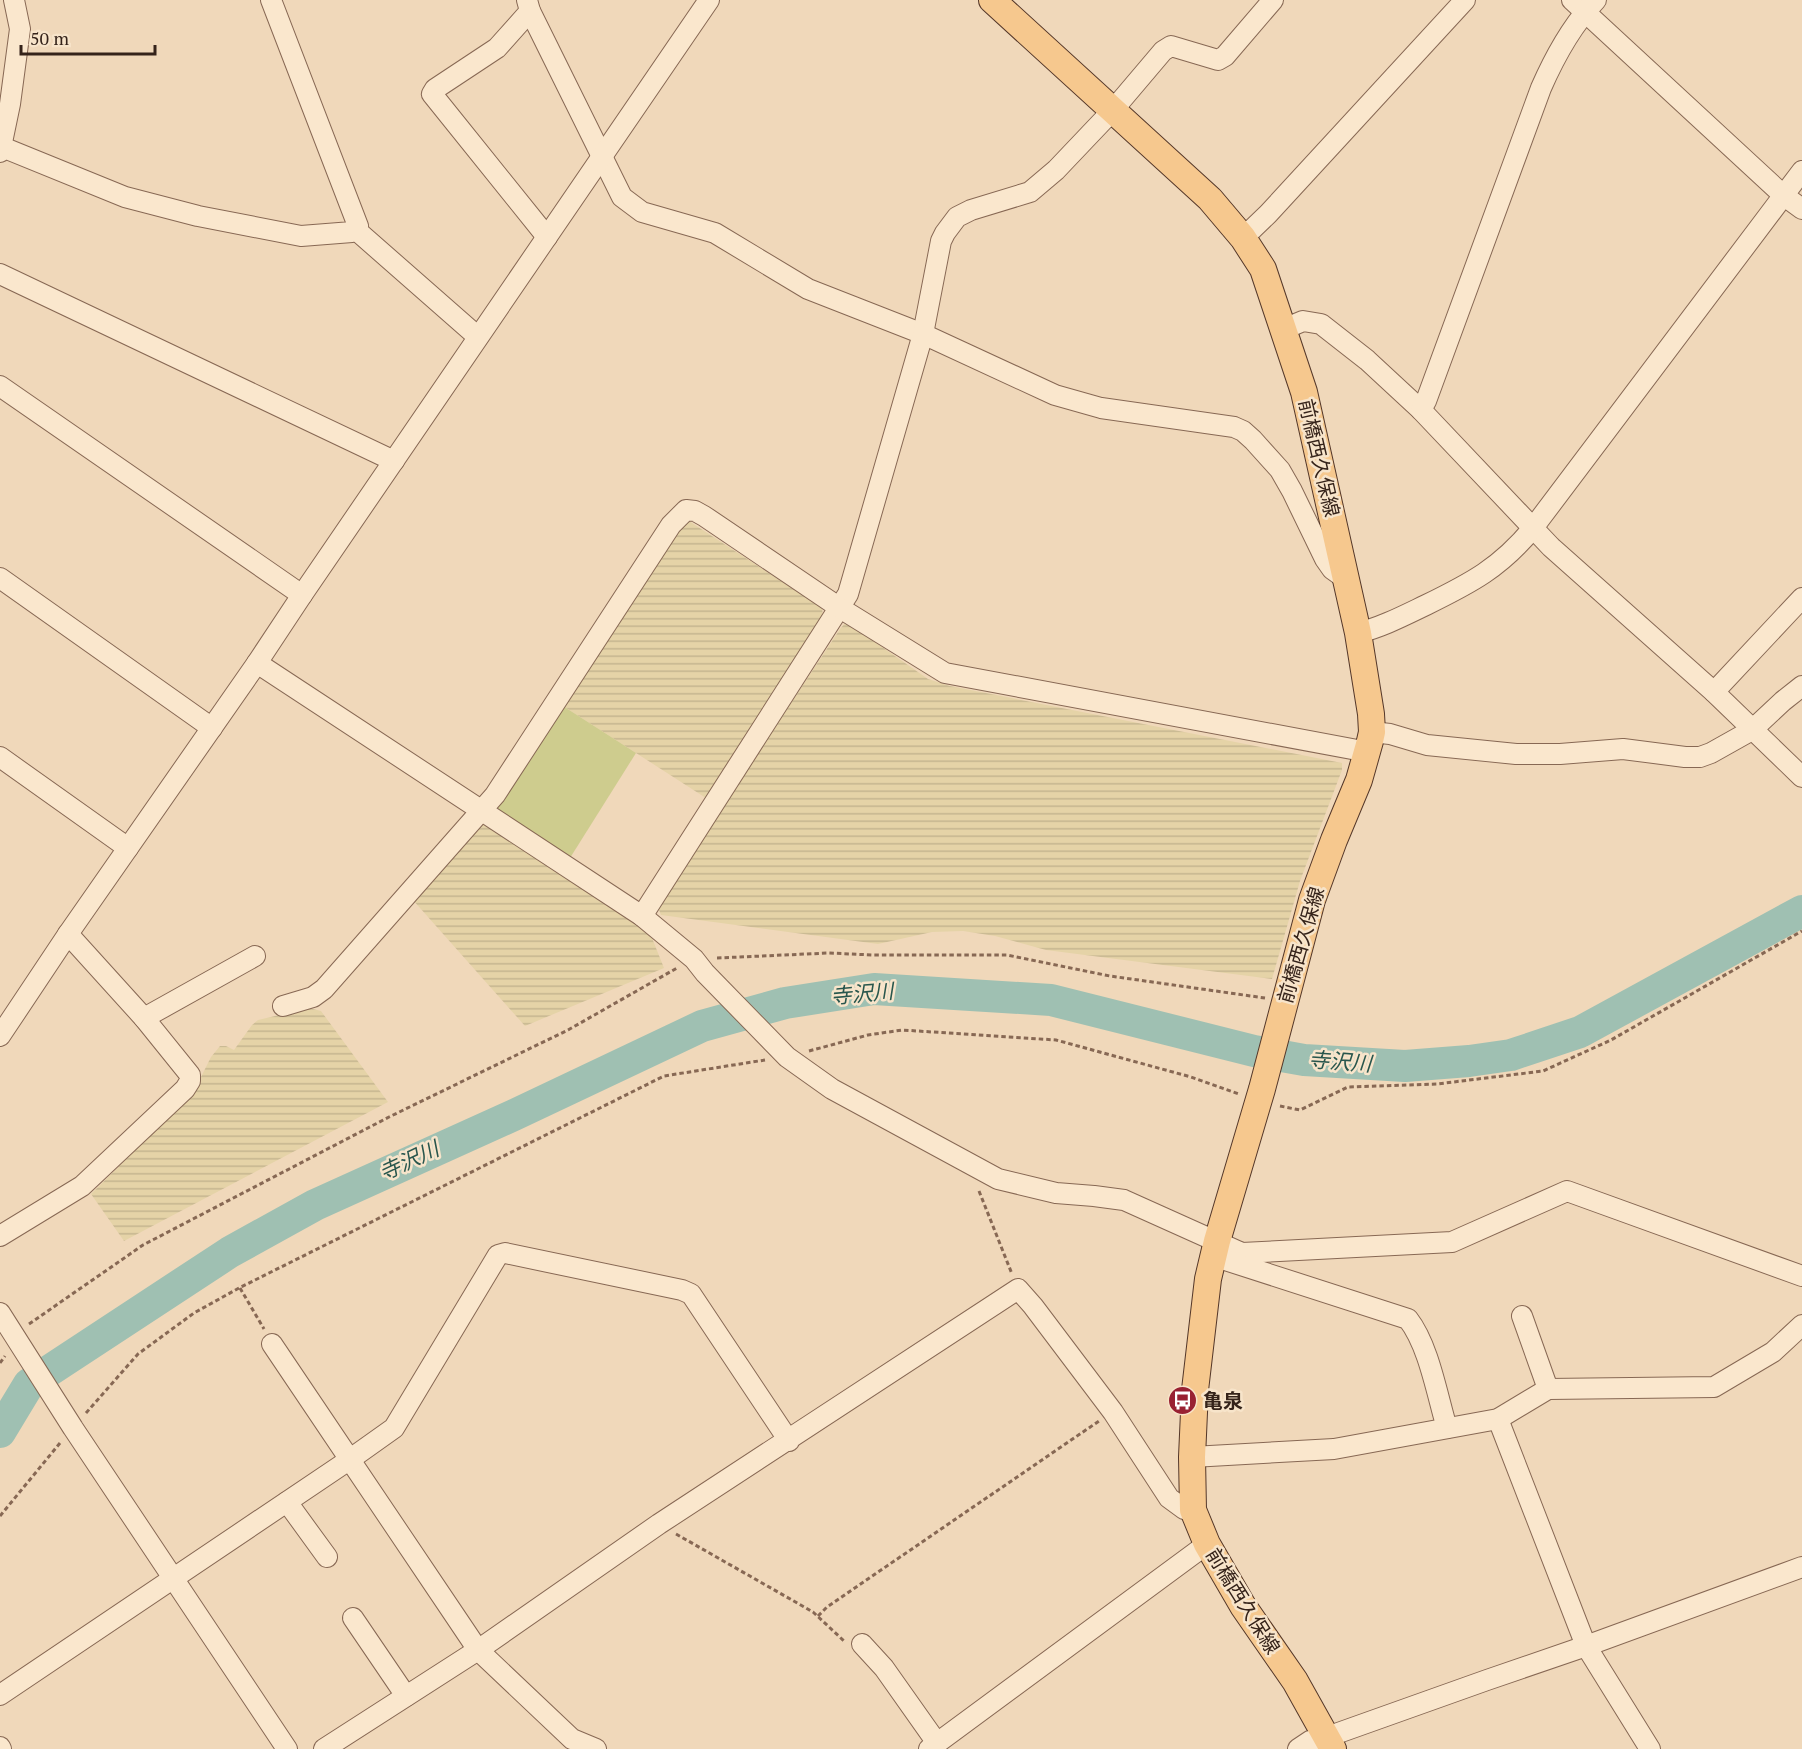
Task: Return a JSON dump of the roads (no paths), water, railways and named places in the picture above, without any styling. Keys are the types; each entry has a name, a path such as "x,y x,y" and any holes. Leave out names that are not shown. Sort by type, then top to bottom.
{"main road":[{"name":"前橋西久保線","path":"992,0 1210,199 1243,238 1263,269 1304,392 1358,633 1371,714 1370,742 1359,780 1312,900 1260,1095 1215,1249 1208,1279 1195,1390 1192,1457 1193,1510 1207,1544 1228,1582 1294,1681 1330,1743"}],"street":[{"path":"14,0 20,29 10,104 1,149 125,197 198,216 301,236 352,232 357,225 272,0"},
{"path":"2,1028 257,663 709,0"},
{"path":"642,916 848,594 923,334 941,241 957,217 971,210 1030,192 1056,170 1113,110 1163,51 1171,46 1218,60 1225,56 1274,0"},
{"path":"1243,238 1268,214 1465,0"},
{"path":"1421,410 1541,88 1584,4 1783,195 1802,209"},
{"path":"547,237 432,94 435,89 497,48 529,6 622,197 642,212 716,233 808,289 923,334 1068,400 1101,408 1243,430 1280,470 1325,559 1332,569 1346,579"},
{"path":"1358,633 1382,626 1467,585 1500,563 1533,528 1802,171"},
{"path":"355,229 478,337"},
{"path":"0,274 394,461"},
{"path":"1284,329 1303,321 1321,324 1366,360 1421,410 1551,547 1714,692 1802,777"},
{"path":"0,386 302,595"},
{"path":"283,1006 313,997 324,989 482,810 502,785 671,525 686,510 695,511 704,516 840,608 945,673 1370,742 1390,734 1427,745 1516,754 1560,754 1623,749 1700,757 1752,730 1802,686"},
{"path":"0,578 212,728"},
{"path":"1714,692 1802,598"},
{"path":"257,663 642,916 700,966 787,1057 832,1089 998,1179 1056,1193 1124,1200 1215,1249 1408,1319 1416,1329 1425,1354 1447,1428"},
{"path":"0,757 128,848"},
{"path":"0,1236 82,1186 185,1089 190,1081 190,1075 144,1018 68,934"},
{"path":"144,1018 255,956"},
{"path":"1215,1249 1242,1252 1452,1242 1567,1191 1802,1276"},
{"path":"0,1695 394,1428 498,1255 505,1253 682,1290 691,1294 789,1441"},
{"path":"324,1749 478,1650 659,1524 1018,1289 1034,1306 1113,1412 1169,1498 1184,1509 1193,1510"},
{"path":"0,1313 70,1424 287,1749"},
{"path":"1522,1316 1548,1389"},
{"path":"1192,1457 1335,1449 1498,1419 1548,1389 1714,1387 1773,1352 1802,1325"},
{"path":"272,1344 478,1650 572,1739 596,1749"},
{"path":"1498,1419 1586,1646 1650,1749"},
{"path":"287,1502 327,1557"},
{"path":"857,1646 884,1668 933,1746 1207,1544"},
{"path":"1298,1749 1310,1741 1330,1743 1487,1680 1802,1567"},
{"path":"353,1618 406,1696"}],"waterway":[{"name":"寺沢川","path":"0,1432 29,1384 230,1252 315,1205 514,1115 702,1026 785,1003 874,989 1051,1000 1254,1051 1304,1060 1405,1066 1469,1061 1511,1055 1580,1032 1802,911"}],"place":[{"name":"亀泉","path":"1182,1401"}]}
